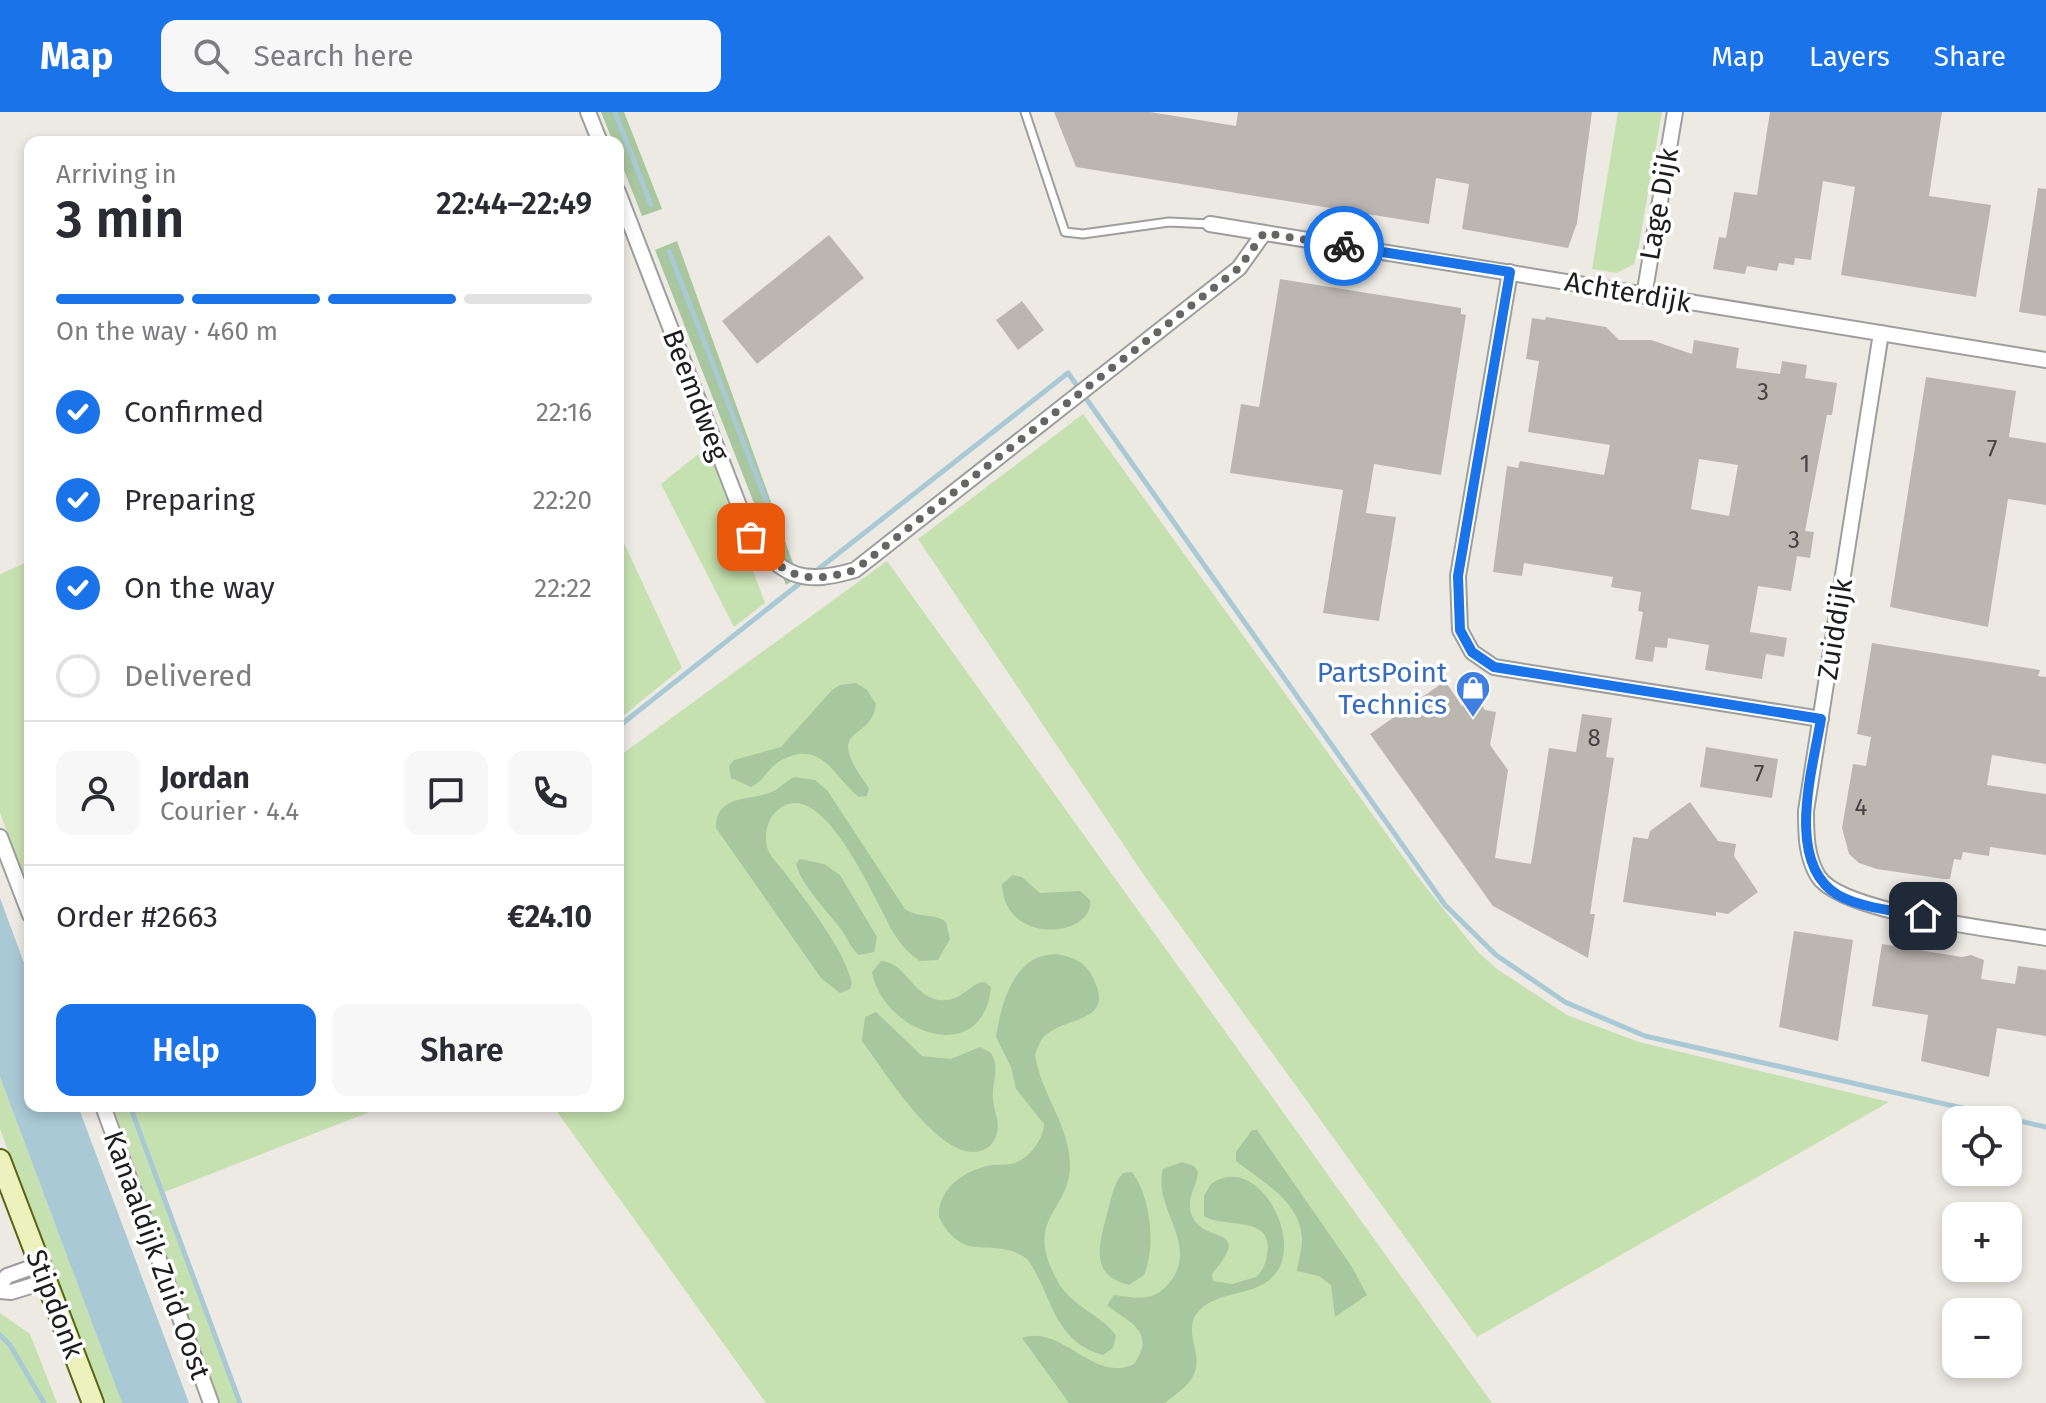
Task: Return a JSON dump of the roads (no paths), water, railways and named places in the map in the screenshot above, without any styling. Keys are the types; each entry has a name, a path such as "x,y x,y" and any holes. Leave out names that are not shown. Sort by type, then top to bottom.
{"main road":[{"name":"Stipdonk","path":"0,1160 93,1403"}],"street":[{"path":"588,112 598,136"},
{"name":"Lage Dijk","path":"1644,296 1675,112"},
{"name":"Beemdweg","path":"624,208 751,537 767,557 801,578 828,578 855,570 1239,268 1264,233"},
{"name":"Achterdijk","path":"1210,224 2046,360"},
{"path":"1510,272 1458,576 1460,630 1472,652 1494,667 1821,719"},
{"name":"Zuiddijk","path":"1881,333 1806,811 1806,844 1819,878 1838,895 1892,911 2046,938"},
{"path":"0,837 24,899"},
{"name":"Kanaaldijk Zuid Oost","path":"105,1112 211,1403"},
{"path":"0,1288 11,1292 44,1272"}],"lane":[{"path":"1025,112 1065,232 1083,234 1169,222 1210,224"}],"water":[{"path":"0,898 24,963 24,1112 80,1112 189,1403 122,1403 0,1077"}],"waterway":[{"path":"615,112 651,205"},
{"path":"669,251 781,539"},
{"path":"812,574 1068,373 1445,905 1496,955 1565,1002 1645,1036 2046,1127"},
{"path":"624,722 804,580"},
{"path":"132,1112 240,1403"},
{"path":"0,1335 10,1345 44,1403"}],"place":[{"name":"PartsPoint Technics","path":"1473,719"}]}
